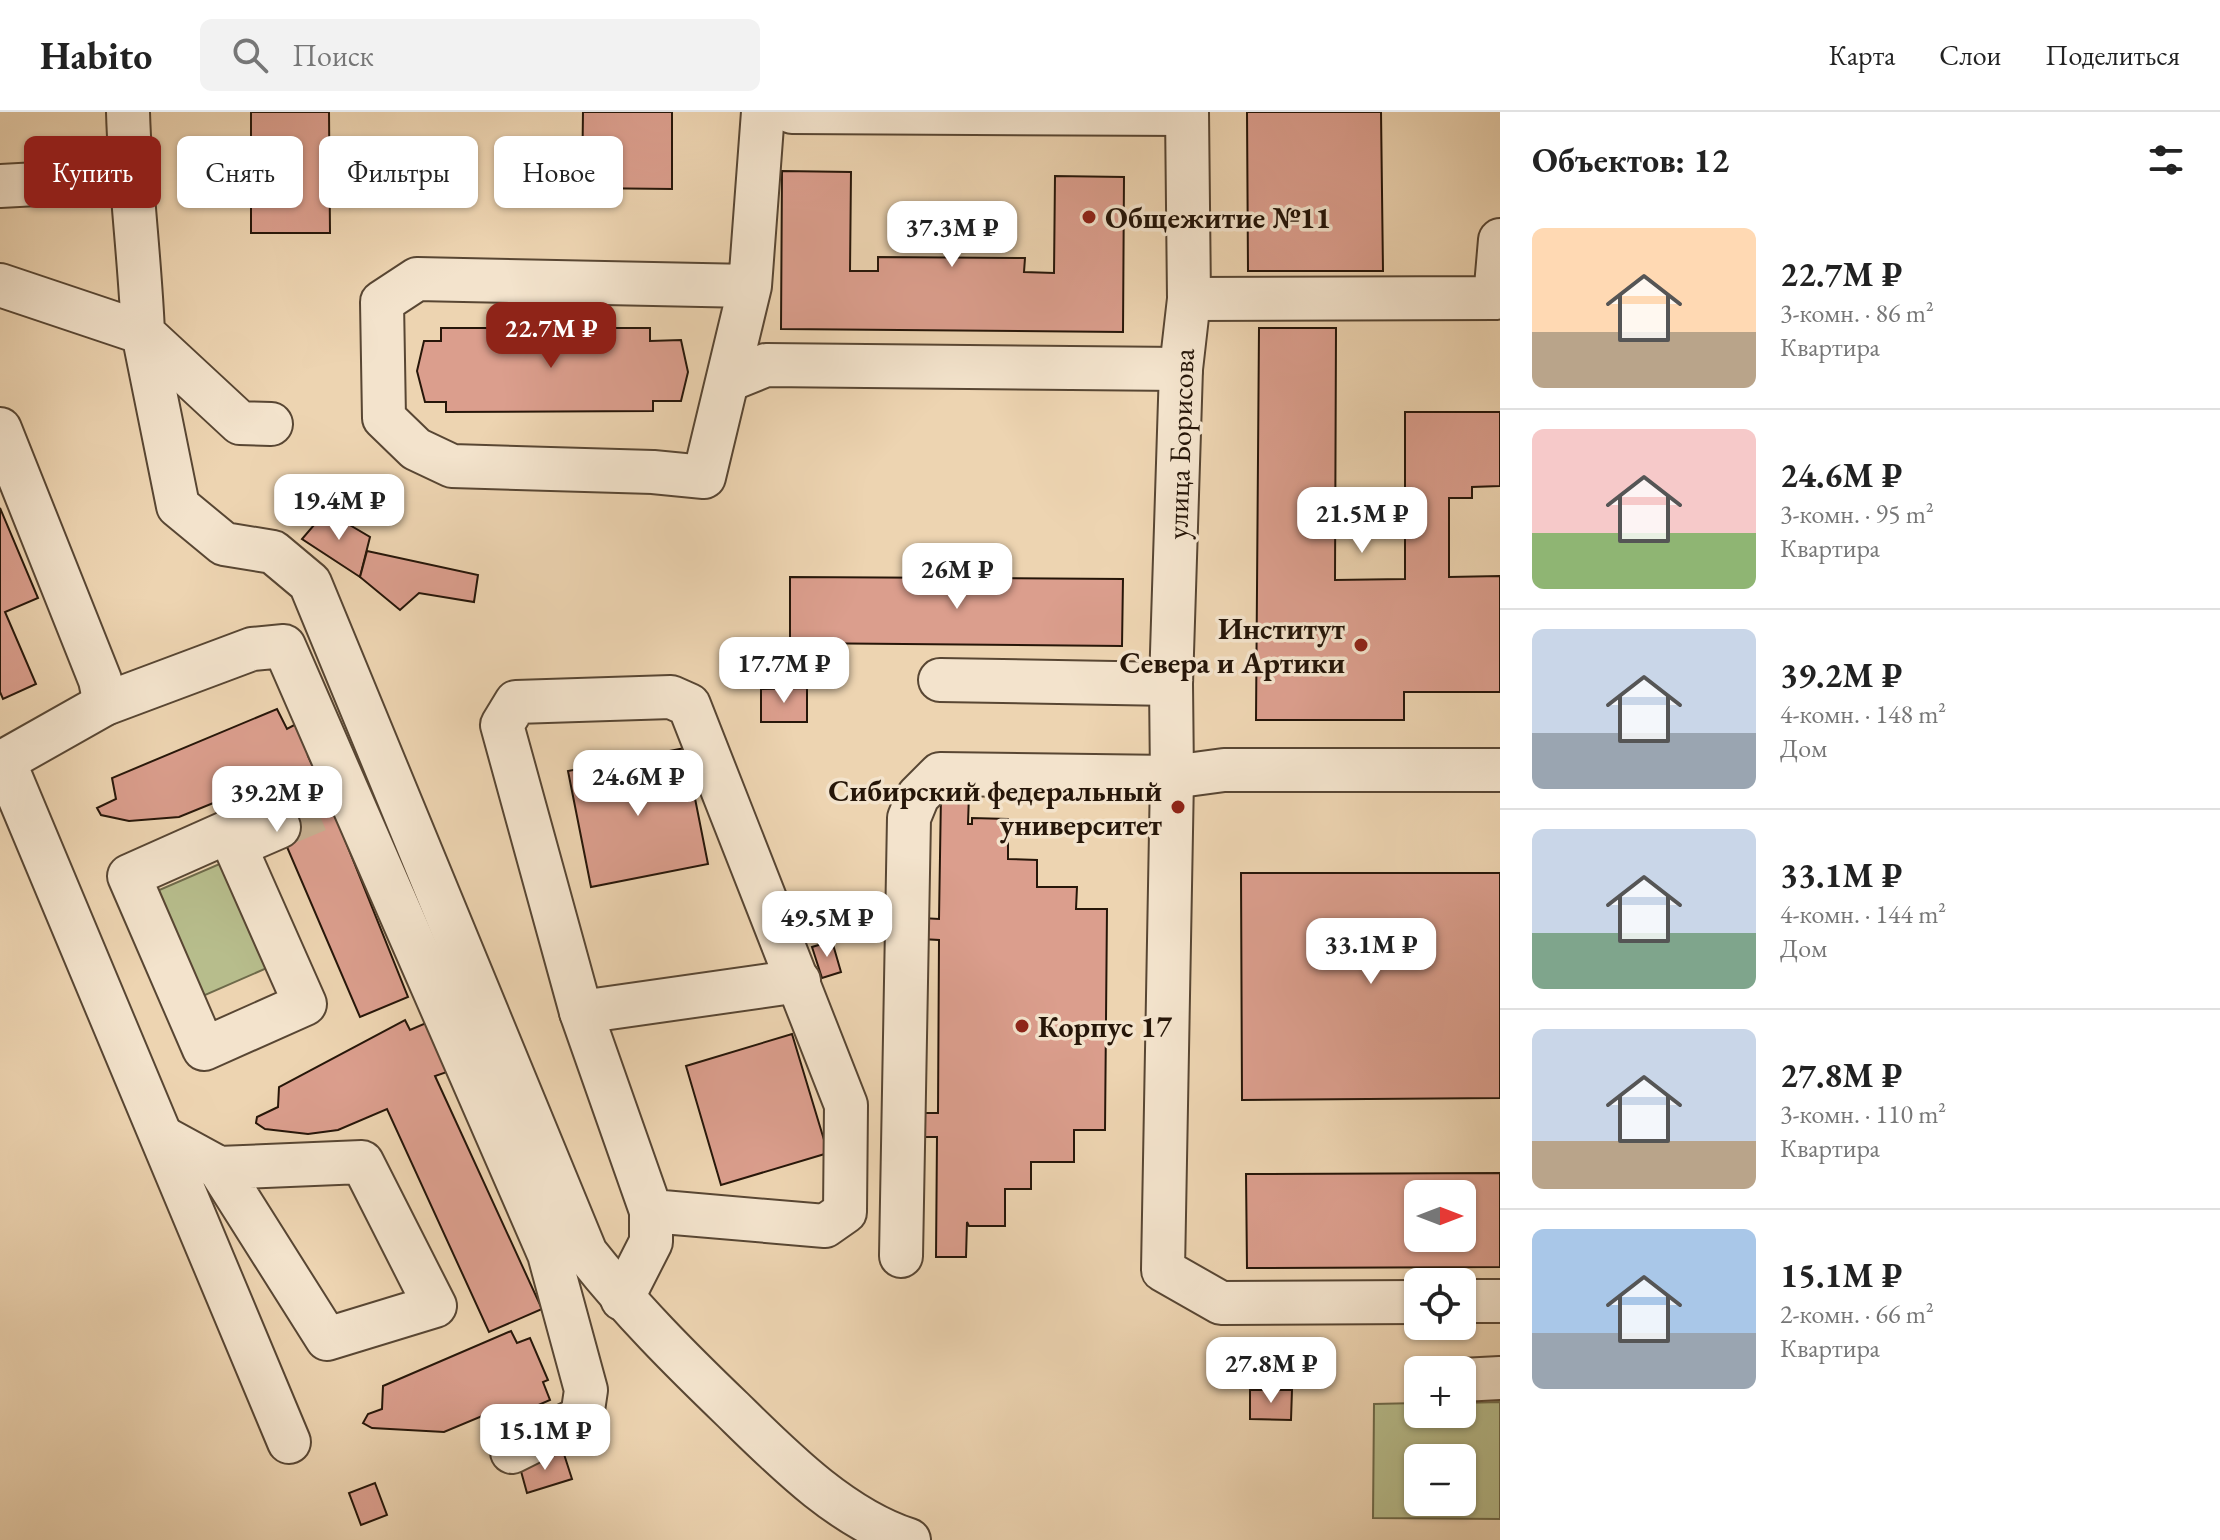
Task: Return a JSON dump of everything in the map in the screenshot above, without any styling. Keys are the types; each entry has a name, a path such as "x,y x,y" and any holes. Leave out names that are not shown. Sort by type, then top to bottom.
{"street":[{"path":"128,112 129,136"},
{"path":"750,286 417,279 382,302 384,418 416,449 452,466 653,472 704,477 750,286 775,116 1187,113"},
{"name":"улица Борисова","path":"1187,113 1189,299 1181,369 1171,684 1163,1270 1221,1303 1404,1302"},
{"path":"0,186 24,185"},
{"path":"133,208 143,333 178,506 224,544 273,552 310,583 586,1253 622,1299 671,1351 803,1478 886,1533 909,1540"},
{"path":"1189,299 1495,298 1500,240"},
{"path":"0,285 143,333 240,423 271,424"},
{"path":"729,380 766,365 1181,369"},
{"path":"0,429 100,680 105,704"},
{"path":"289,1442 164,1138 2,761 105,704 252,649 284,646 340,801 549,1254 586,1390 582,1417 512,1452"},
{"path":"940,680 1171,684"},
{"path":"622,1299 651,1242 651,1211 581,1012 502,725 516,702 671,697 689,705 846,1105 845,1212 825,1226 651,1211"},
{"path":"901,1256 909,818 918,796 940,774 1172,777 1224,770 1500,770"},
{"path":"235,846 279,827"},
{"path":"230,831 235,846 305,1004 204,1049 129,876 230,831"},
{"path":"581,1012 799,981"},
{"path":"164,1138 219,1168 327,1339 435,1306 362,1162 219,1168"},
{"path":"1476,1301 1500,1301"},
{"path":"1476,1379 1500,1378"}],"green space":[{"path":"231,859 276,964 196,999 150,894"},
{"path":"1500,1402 1500,1519 1373,1518 1374,1404 1404,1403 1404,1428 1476,1428 1476,1403"}],"building":[{"path":"251,112 329,112 329,136 319,136 319,208 330,208 330,233 251,233 251,208 303,208 303,136 251,136"},
{"path":"583,112 672,112 672,189 623,188 623,136 583,136"},
{"path":"1247,112 1381,112 1383,271 1248,271"},
{"name":"Общежитие №11","path":"782,171 851,172 850,271 878,271 878,257 1025,258 1024,272 1054,273 1055,176 1124,177 1123,332 781,329"},
{"path":"441,328 650,328 650,341 681,340 688,372 681,401 653,401 653,411 446,412 446,402 425,402 417,371 424,341 441,341"},
{"path":"1259,328 1336,328 1335,580 1405,579 1405,412 1500,412 1500,486 1472,487 1472,498 1449,498 1449,577 1500,576 1500,692 1404,692 1404,720 1256,720"},
{"path":"0,508 38,598 5,612 36,684 3,699 0,692"},
{"path":"326,511 370,537 360,577 302,539"},
{"path":"367,551 478,575 474,602 419,593 400,610 360,577"},
{"path":"790,577 1123,579 1122,646 790,643"},
{"path":"807,688 807,722 761,722 761,689"},
{"path":"277,709 287,729 300,722 314,753 308,756 331,805 408,997 360,1017 260,784 179,817 129,821 101,815 97,808 116,799 112,778"},
{"path":"685,748 708,864 591,887 568,771"},
{"name":"Корпус 17","path":"941,794 969,794 968,824 972,824 972,818 1008,819 1008,859 1037,860 1037,887 1077,887 1076,909 1107,909 1105,1130 1074,1130 1074,1162 1031,1162 1031,1189 1005,1189 1005,1226 969,1226 967,1222 966,1257 936,1257 937,1137 921,1137 921,1113 938,1113 939,940 921,939 922,918 939,919"},
{"path":"1241,873 1500,873 1500,1098 1242,1100"},
{"path":"832,941 841,972 822,978 812,947"},
{"path":"405,1020 410,1030 426,1023 447,1072 435,1076 542,1309 489,1332 387,1109 338,1130 308,1134 265,1129 256,1123 257,1117 278,1107 279,1087"},
{"path":"792,1034 828,1153 721,1185 686,1066"},
{"path":"1500,1173 1500,1267 1247,1268 1246,1174"},
{"path":"511,1331 517,1343 530,1338 548,1380 543,1382 550,1400 511,1417 506,1406 444,1432 372,1428 363,1423 368,1414 382,1409 383,1386"},
{"path":"1250,1390 1292,1390 1291,1420 1250,1419"},
{"path":"563,1451 572,1479 527,1493 519,1464"},
{"path":"375,1483 387,1515 361,1525 349,1493"}],"tunnel":[{"path":"279,827 331,805"}],"place":[{"name":"Общежитие №11","path":"1089,217"},
{"name":"Институт Севера и Артики","path":"1361,645"},
{"name":"Сибирский федеральный университет","path":"1178,807"},
{"name":"Корпус 17","path":"1022,1026"}]}
